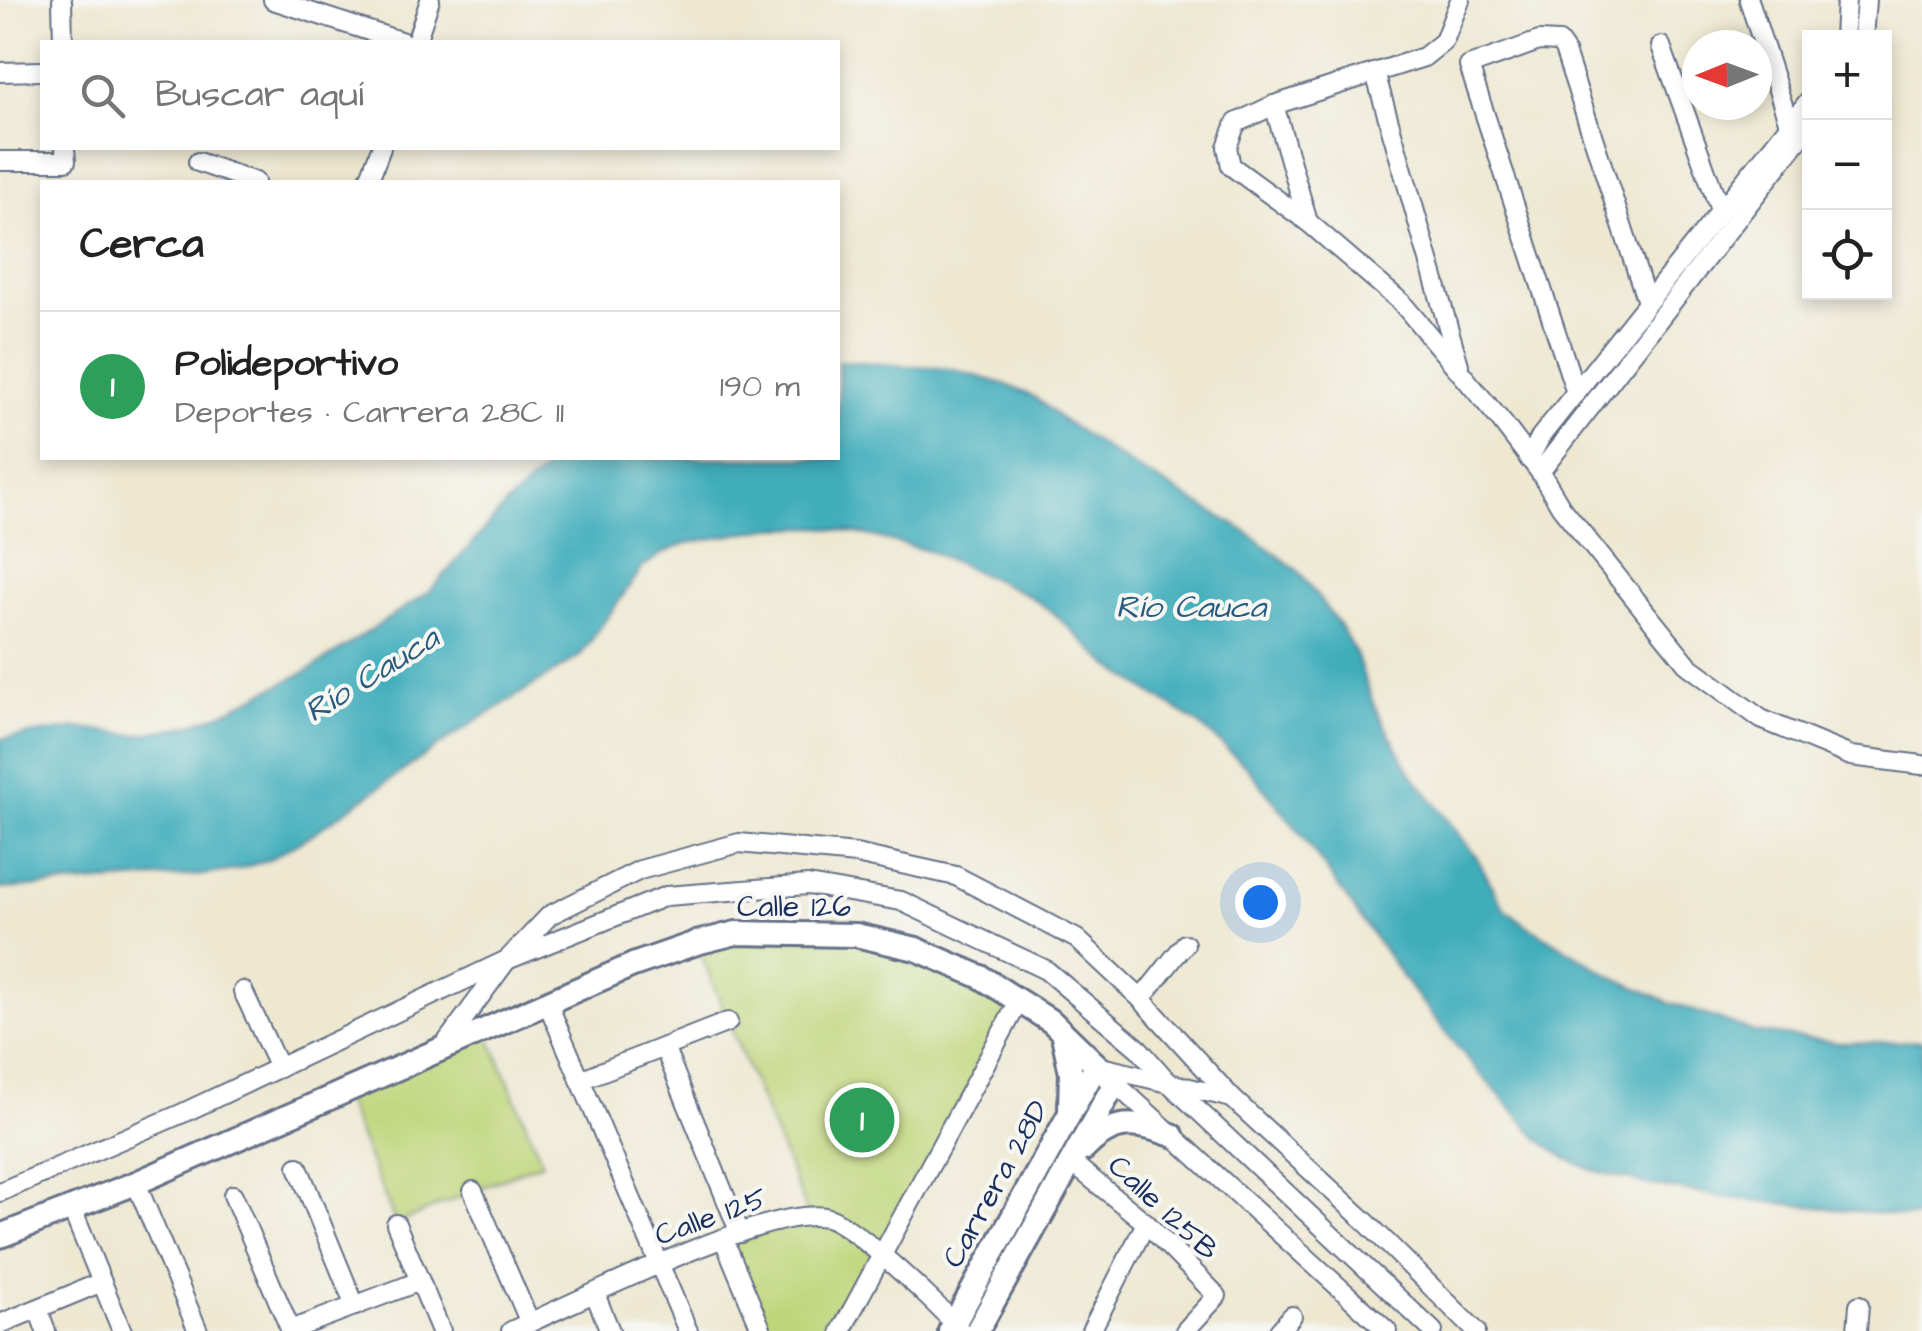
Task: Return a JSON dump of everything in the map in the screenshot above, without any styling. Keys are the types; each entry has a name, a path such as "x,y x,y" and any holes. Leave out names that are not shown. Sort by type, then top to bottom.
{"street":[{"path":"62,0 63,40"},
{"path":"273,0 397,40"},
{"path":"417,40 430,0"},
{"path":"1460,0 1444,41 1424,57 1274,105 1236,123 1227,147 1231,166 1308,222 1401,302 1462,372 1534,465 1561,507 1689,666 1761,719 1851,756 1922,766"},
{"path":"1749,0 1789,124"},
{"path":"1844,30 1846,0"},
{"path":"1864,30 1866,0"},
{"path":"1576,393 1469,66 1539,41 1559,42 1648,302"},
{"path":"1661,46 1720,210"},
{"path":"0,72 40,71"},
{"path":"1375,73 1462,372"},
{"path":"1274,105 1308,222"},
{"path":"1534,465 1541,436 1802,109"},
{"path":"1534,465 1802,134"},
{"path":"369,180 380,150"},
{"path":"0,161 65,154"},
{"path":"198,162 249,180"},
{"path":"443,1047 507,960 550,914 640,870 739,844 856,854 956,876 1076,938 1141,999 1232,1098 1476,1331"},
{"path":"0,1192 279,1068 507,960 666,896 808,884 901,901 1046,970 1140,1048 1168,1082 1433,1331"},
{"path":"550,914 598,923"},
{"name":"Calle 126","path":"0,1236 136,1182 547,1002 696,943 736,933 856,935 916,949 981,977 1062,1032 1387,1331"},
{"path":"1141,999 1185,944"},
{"path":"243,991 279,1068"},
{"path":"840,1331 1019,1001"},
{"path":"547,1002 688,1331"},
{"path":"580,1080 728,1022"},
{"path":"1062,1032 1072,1073 1070,1112"},
{"path":"664,1047 762,1331"},
{"path":"1096,1066 1232,1098"},
{"name":"Carrera 28D","path":"955,1328 1096,1066"},
{"name":"Carrera 28D","path":"977,1331 1116,1083"},
{"path":"1071,1162 1098,1134 1109,1129 1148,1126 1172,1135"},
{"name":"Calle 125B","path":"1071,1162 1146,1222 1217,1296 1185,1331"},
{"path":"298,1167 354,1306"},
{"path":"136,1182 198,1331"},
{"path":"473,1191 530,1323"},
{"path":"233,1195 291,1330 420,1281"},
{"path":"71,1207 122,1331"},
{"name":"Calle 125","path":"511,1331 659,1265 792,1217 839,1222 882,1257 955,1328"},
{"path":"1091,1331 1146,1222"},
{"path":"396,1224 441,1331"},
{"path":"0,1324 102,1282"},
{"path":"595,1294 610,1331"},
{"path":"1857,1331 1859,1305"},
{"path":"38,1309 46,1331"},
{"path":"1278,1331 1292,1316"}],"green space":[{"path":"856,935 1019,1001 841,1331 762,1331 724,1240 809,1217 696,943"},
{"path":"486,1028 542,1162 396,1224 341,1092"}],"water":[{"name":"Río Cauca","path":"840,361 951,369 1033,396 1131,465 1247,532 1297,570 1356,654 1374,706 1410,771 1477,858 1504,908 1525,924 1613,977 1754,1032 1840,1043 1922,1041 1922,1218 1731,1198 1650,1185 1592,1170 1567,1159 1541,1141 1474,1067 1412,990 1300,833 1247,767 1200,725 1109,665 1051,611 1024,593 932,552 820,527 770,528 688,543 663,553 643,567 580,656 268,860 202,875 0,889 0,739 77,728 137,735 186,726 218,715 311,669 430,591 506,505 555,460 840,460"}],"place":[{"name":"Polideportivo","path":"862,1120"}]}
